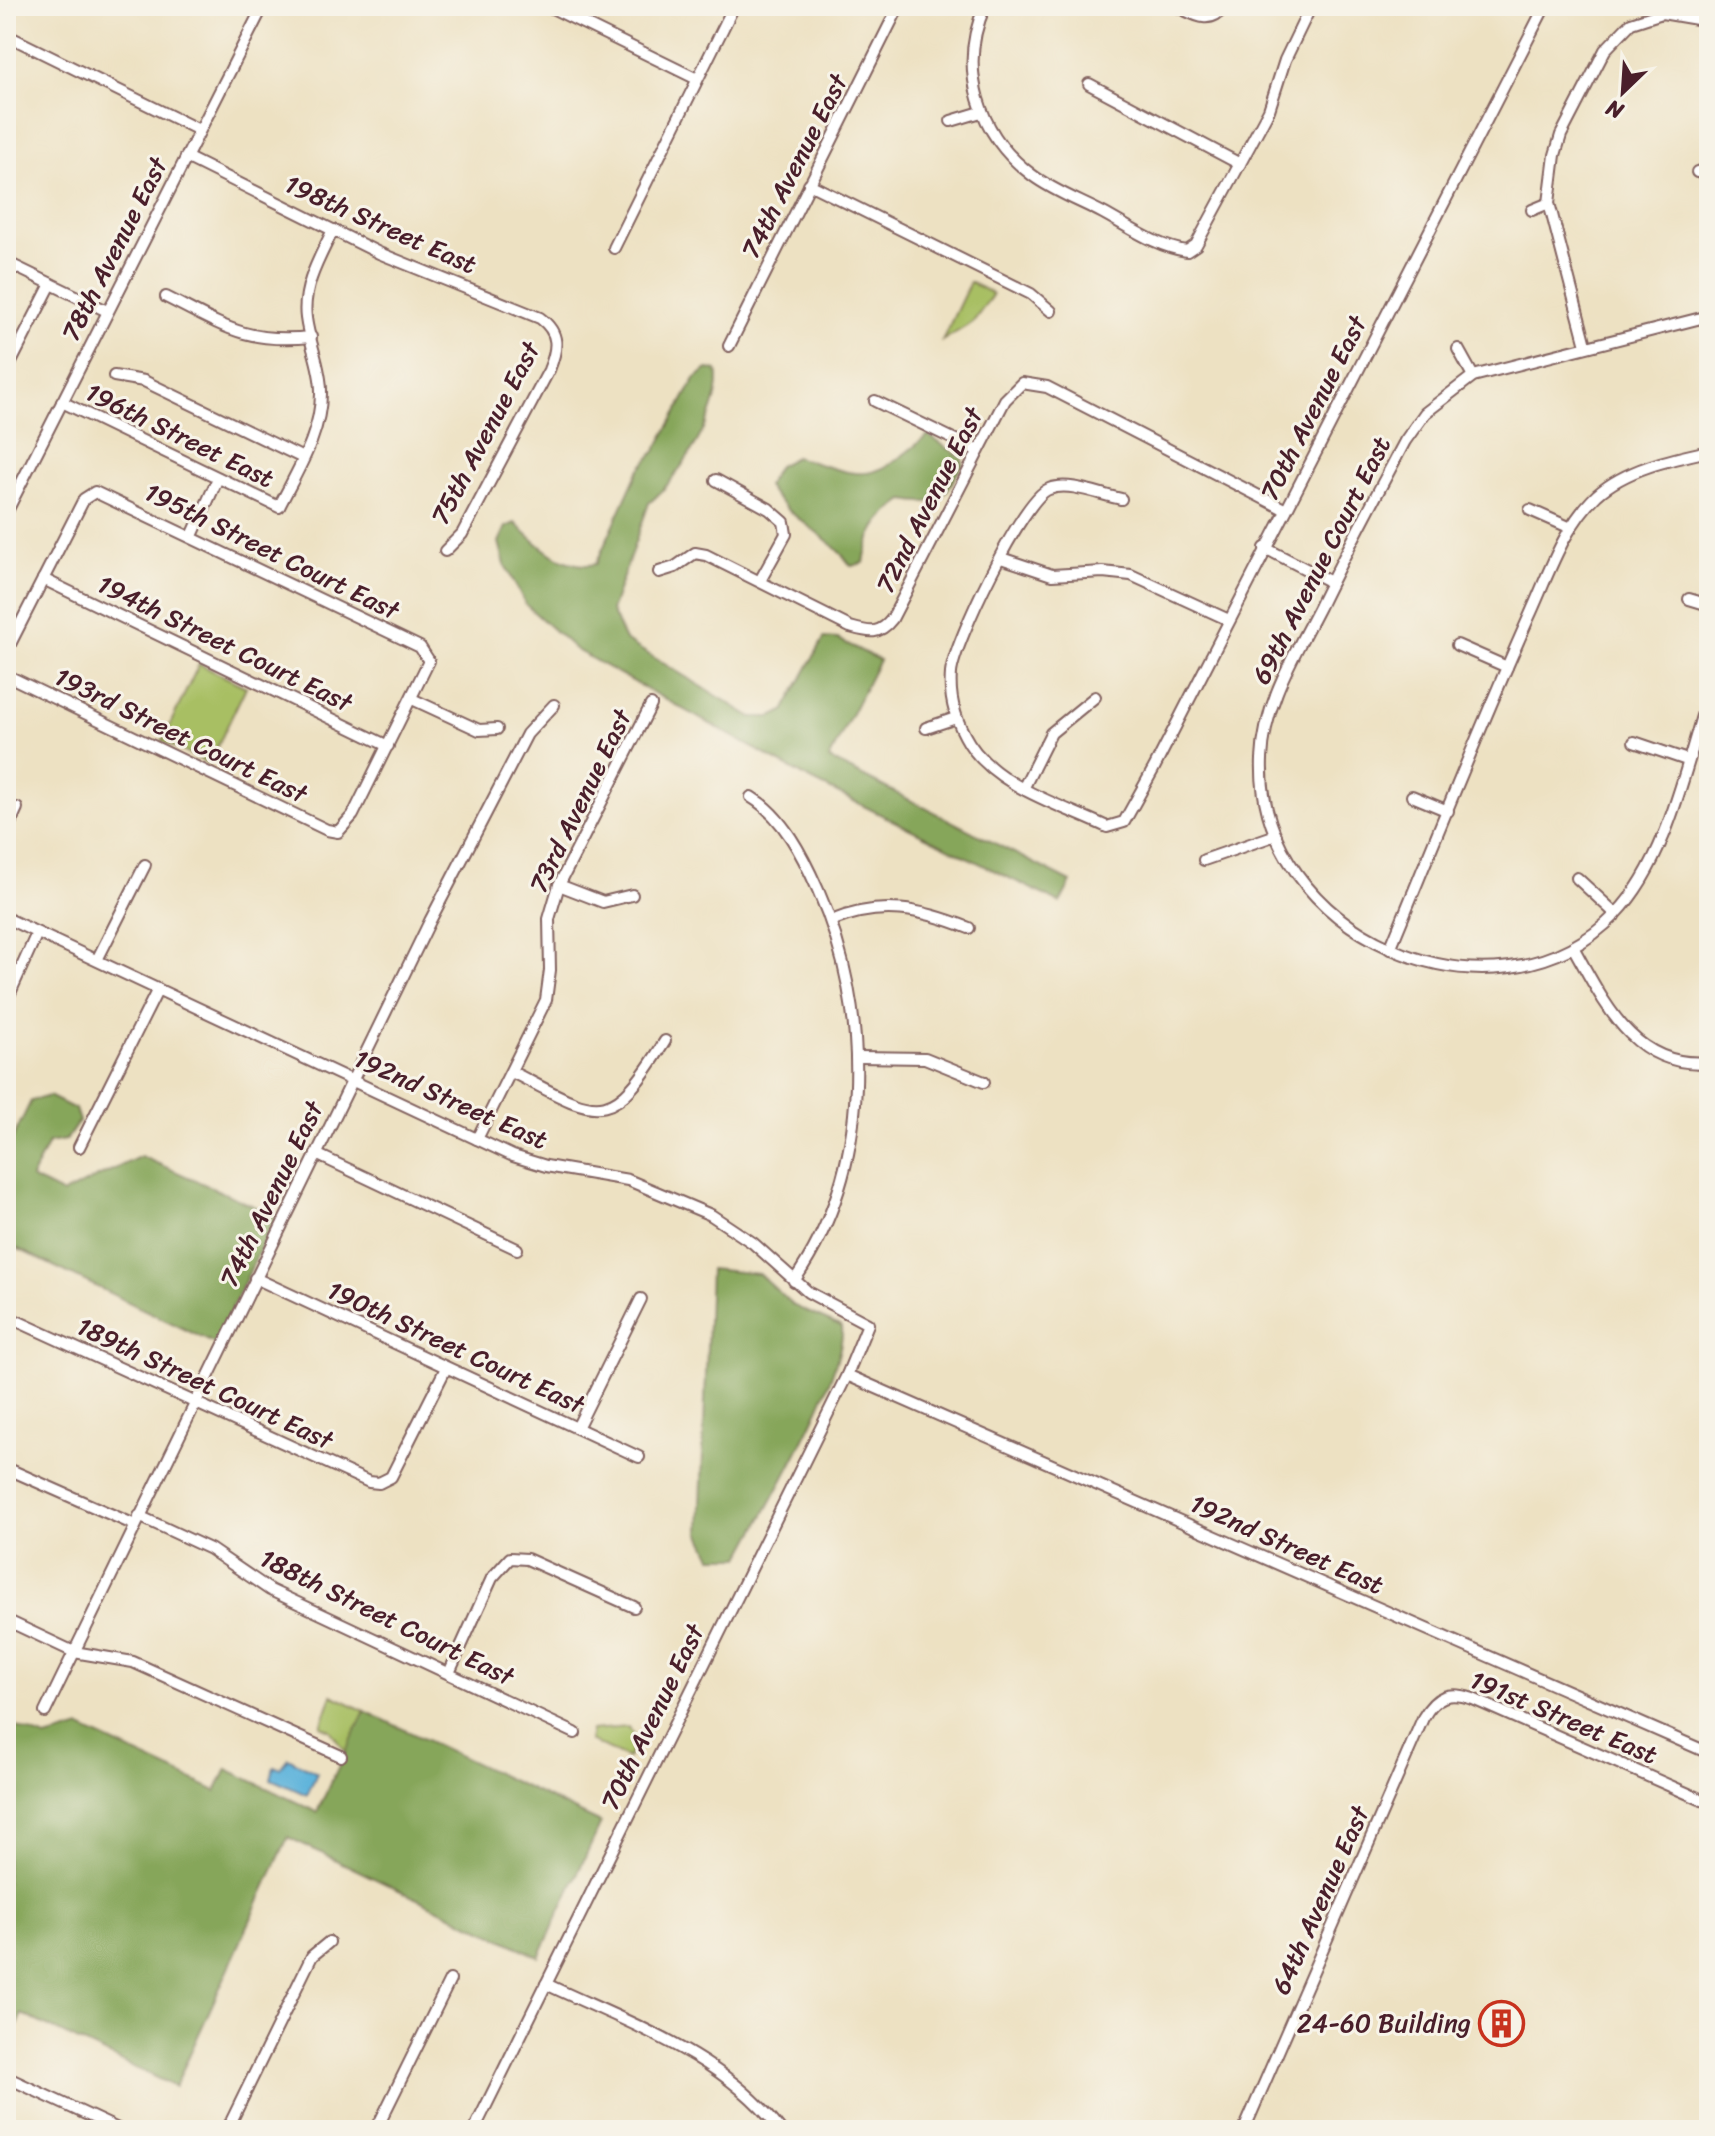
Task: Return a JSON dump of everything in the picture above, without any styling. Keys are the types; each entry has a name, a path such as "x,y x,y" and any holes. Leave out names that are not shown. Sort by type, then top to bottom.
{"street":[{"name":"78th Avenue East","path":"6,513 263,6"},
{"path":"548,6 695,78"},
{"path":"614,248 685,109 695,78 734,6"},
{"name":"74th Avenue East","path":"729,346 899,6"},
{"path":"985,6 972,59 981,112 1002,147 1042,182 1165,245 1191,250 1272,102 1285,60 1311,6"},
{"path":"1176,6 1201,18 1215,16 1225,6"},
{"name":"70th Avenue East","path":"1024,787 1107,827 1117,827 1129,815 1545,6"},
{"path":"1586,345 1549,203 1555,155 1572,109 1605,50 1641,11 1678,14 1709,21"},
{"path":"6,35 199,130"},
{"path":"1089,84 1240,164"},
{"path":"951,121 981,112"},
{"name":"198th Street East","path":"186,157 379,253 540,318 555,333"},
{"path":"1697,172 1709,170"},
{"path":"809,184 1031,294 1051,311"},
{"path":"1532,210 1549,203"},
{"path":"114,376 144,381 303,458 320,415 322,390 306,300 315,267 333,230"},
{"path":"6,262 107,311"},
{"path":"7,368 51,284"},
{"path":"166,297 246,335 281,340 311,337"},
{"name":"69th Avenue Court East","path":"1709,316 1473,376 1443,396 1415,424 1282,679 1266,730 1263,788 1276,835 1290,866 1319,903 1347,926 1390,949 1429,962 1484,969 1531,964 1573,947 1616,914 1640,884 1654,859 1709,693"},
{"name":"75th Avenue East","path":"445,551 462,534 549,370 556,353 555,333"},
{"path":"1458,349 1473,376"},
{"name":"72nd Avenue East","path":"761,579 850,627 869,632 881,630 892,619 1005,400 1017,386 1025,383 1047,387 1286,510"},
{"path":"875,401 978,451"},
{"name":"196th Street East","path":"62,402 279,507 303,458"},
{"path":"1390,949 1507,667 1571,528 1586,506 1608,486 1659,464 1709,451"},
{"path":"192,536 218,478"},
{"path":"659,572 675,567 695,553 718,559 761,579 786,534 783,520 716,480"},
{"path":"1095,697 1051,733 1024,787 992,769 970,745 956,718 950,687 954,653 1033,499 1051,488 1071,487 1121,499"},
{"name":"195th Street Court East","path":"43,579 84,499 92,493 104,494 420,647 428,657 428,667 412,699"},
{"path":"1530,510 1571,528"},
{"path":"1265,548 1331,582"},
{"path":"1001,558 1052,575 1103,572 1131,575 1229,620"},
{"path":"6,652 43,579"},
{"name":"194th Street Court East","path":"43,579 388,746"},
{"path":"1689,599 1709,605"},
{"path":"6,621 18,627"},
{"path":"1457,645 1507,667"},
{"name":"193rd Street Court East","path":"6,675 313,824 338,832 353,815 388,746"},
{"path":"388,746 412,699 479,730 497,729"},
{"name":"74th Avenue East","path":"45,1712 350,1079 527,734 554,705"},
{"name":"73rd Avenue East","path":"477,1139 546,1000 550,970 549,919 559,885 651,705"},
{"path":"926,728 956,718"},
{"path":"1634,742 1687,760"},
{"path":"1412,796 1448,811"},
{"path":"751,797 765,805 787,834 808,867 831,921 848,975 858,1057 854,1115 844,1166 826,1221 794,1281"},
{"path":"6,832 17,808"},
{"path":"1204,860 1276,835"},
{"path":"97,960 145,865"},
{"path":"1577,878 1616,914"},
{"path":"559,885 603,902 632,895"},
{"path":"831,921 876,907 907,908 969,928"},
{"name":"192nd Street East","path":"6,918 477,1139 546,1166 615,1176 648,1186 731,1227 794,1281 868,1324"},
{"path":"6,1002 37,933"},
{"path":"1573,947 1604,1004 1628,1035 1663,1056 1709,1062"},
{"path":"79,1147 158,989"},
{"path":"512,1072 575,1104 606,1106 628,1096 665,1041"},
{"path":"858,1057 925,1058 952,1066 984,1082"},
{"path":"316,1154 517,1249"},
{"name":"190th Street Court East","path":"255,1278 639,1457"},
{"path":"577,1428 641,1299"},
{"name":"189th Street Court East","path":"6,1316 357,1478 379,1483 397,1468 446,1368"},
{"name":"70th Avenue East","path":"474,2130 847,1375 868,1324"},
{"name":"192nd Street East","path":"847,1375 1709,1753"},
{"name":"188th Street Court East","path":"6,1468 210,1549 270,1590 575,1733"},
{"path":"449,1673 497,1570 514,1557 527,1559 634,1607"},
{"path":"6,1620 74,1652 133,1662 341,1756"},
{"name":"191st Street East","path":"1445,1694 1457,1693 1473,1699 1709,1803"},
{"name":"64th Avenue East","path":"1244,2130 1423,1718 1430,1706 1445,1694"},
{"path":"227,2130 312,1956 329,1942"},
{"path":"376,2130 450,1980"},
{"path":"546,1984 709,2064 747,2093 780,2130"},
{"path":"6,2077 120,2130"}],"green space":[{"path":"970,282 993,294 973,322 942,341"},
{"path":"707,369 717,370 718,386 707,423 673,478 649,503 611,611 625,640 752,717 772,717 784,711 824,638 838,639 879,660 829,759 1071,882 1060,903 813,781 576,650 526,605 505,565 499,542 506,527 515,523 561,559 584,565 596,564 638,471 656,450 695,379"},
{"path":"928,435 962,458 963,464 941,497 928,502 904,500 888,513 872,534 864,563 851,566 831,544 786,508 767,486 778,466 795,457 838,470 866,473 892,463"},
{"path":"199,664 246,687 209,764 162,741"},
{"path":"49,1096 75,1109 79,1121 66,1140 48,1143 31,1178 63,1194 141,1156 276,1216 215,1344 6,1243 6,1152 31,1101"},
{"path":"710,1269 759,1274 794,1306 842,1327 840,1349 818,1408 741,1557 712,1557 700,1532"},
{"path":"332,1695 365,1711 346,1752 330,1730 321,1726"},
{"path":"365,1711 601,1823 539,1957 288,1837 175,2087 22,2014 6,2048 6,1723 46,1738 81,1728 216,1791 227,1769 317,1812"},
{"path":"629,1727 636,1740 628,1758 589,1741 591,1730"}],"water":[{"path":"288,1758 317,1773 307,1795 271,1779 274,1767 280,1768"}],"place":[{"name":"24-60 Building","path":"1502,2023"}]}
